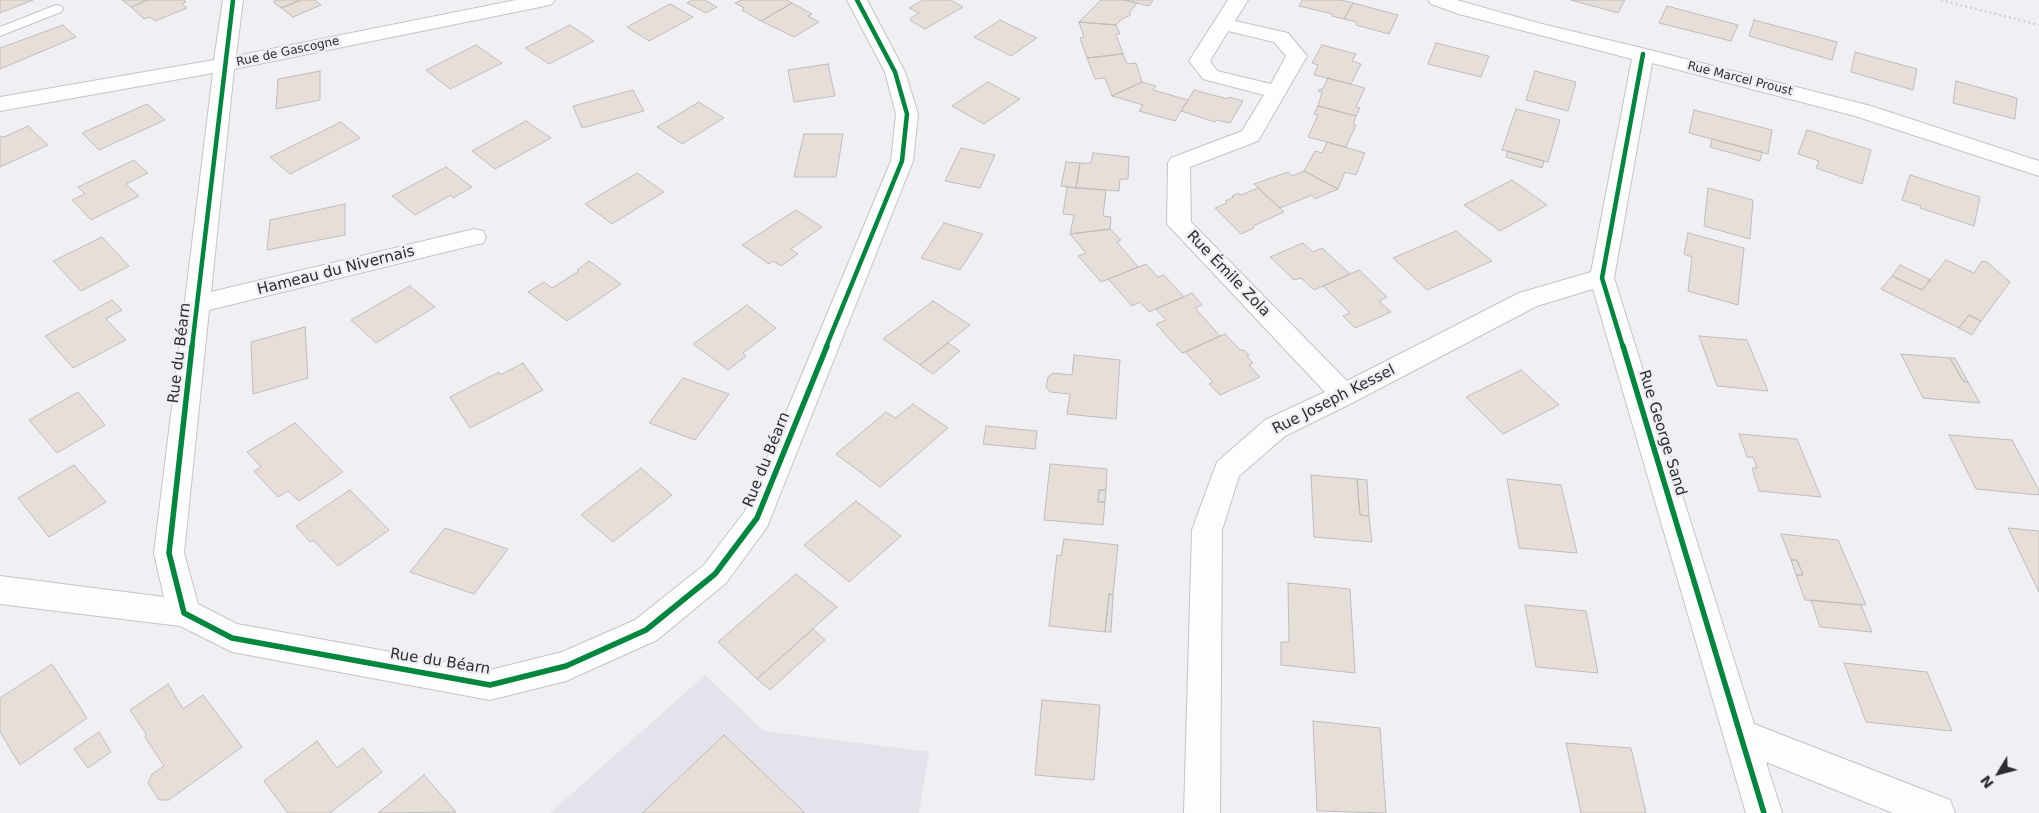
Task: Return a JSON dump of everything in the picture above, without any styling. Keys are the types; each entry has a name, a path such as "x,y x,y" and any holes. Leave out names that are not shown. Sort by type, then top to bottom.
{"street":[{"name":"Rue du Béarn","path":"233,0 224,65 170,553 184,613 232,638 490,685 566,666 646,630 715,574 757,518 902,161 907,114 895,72 857,0"},
{"name":"Rue de Gascogne","path":"0,104 224,65 546,0"},
{"path":"1238,0 1199,61 1210,74 1277,92"},
{"name":"Rue Marcel Proust","path":"1438,0 1466,10 1532,28 1643,54 1863,111 2039,169"},
{"name":"Rue Émile Zola","path":"1222,24 1281,37 1297,56 1250,136 1178,163 1179,224 1344,395"},
{"name":"Rue George Sand","path":"1643,54 1602,278 1764,813"},
{"name":"Hameau du Nivernais","path":"198,304 474,237"},
{"name":"Rue Joseph Kessel","path":"1202,813 1207,530 1228,470 1275,428 1344,395 1528,299 1602,278"},
{"path":"0,590 184,613"},
{"path":"1740,735 1937,813"}],"lane":[{"path":"0,32 56,9"}],"path":[{"path":"1941,0 2039,25"}],"shaded area":[{"path":"705,675 764,731 929,752 919,813 550,813"}],"building":[{"path":"0,0 33,0 0,13"},
{"path":"122,0 148,0 131,7"},
{"path":"148,0 184,0 186,2 182,4 187,8 155,21 150,17 144,19 131,7"},
{"path":"277,0 301,0 281,8 273,2"},
{"path":"301,0 315,0 321,5 293,17 281,8"},
{"path":"692,0 705,0 717,7 706,13 687,3"},
{"path":"742,0 786,0 792,3 761,21 742,10 744,8 735,3"},
{"path":"923,0 950,0 963,7 925,29 911,21 911,18 919,13 909,8"},
{"path":"1101,0 1124,0 1137,3 1129,13 1131,14 1116,25 1079,22"},
{"path":"1124,0 1153,0 1149,6"},
{"path":"1302,0 1341,0 1353,3 1344,19 1299,6"},
{"path":"1571,0 1625,0 1618,13"},
{"path":"792,3 812,14 808,16 819,22 794,37 761,21"},
{"path":"1353,3 1398,15 1389,34 1356,25 1357,22 1344,19"},
{"path":"670,4 693,17 649,41 627,27"},
{"path":"1667,6 1738,25 1731,41 1659,23"},
{"path":"1000,20 1037,38 1011,56 974,37"},
{"path":"1754,20 1837,42 1832,60 1749,36"},
{"path":"1079,22 1116,25 1120,34 1116,34 1123,54 1087,58 1080,38 1084,37"},
{"path":"63,25 76,37 0,69 0,48"},
{"path":"570,25 594,41 549,64 525,48"},
{"path":"1436,43 1489,56 1481,77 1428,64"},
{"path":"476,45 502,63 450,89 426,70"},
{"path":"1322,45 1356,54 1352,61 1361,64 1351,84 1314,75 1318,65 1312,63"},
{"path":"1855,52 1917,69 1913,90 1851,72"},
{"path":"1123,54 1127,64 1136,63 1142,82 1112,96 1105,78 1095,79 1087,58"},
{"path":"828,64 835,96 794,102 788,70"},
{"path":"320,71 320,100 276,109 278,79"},
{"path":"1535,71 1576,82 1568,111 1526,100"},
{"path":"1328,78 1365,88 1356,107 1360,108 1356,116 1318,106 1322,92 1318,91 1323,89"},
{"path":"1956,81 2017,98 2015,119 1953,103"},
{"path":"988,82 1020,99 984,124 952,106"},
{"path":"1142,82 1156,86 1153,90 1188,100 1175,121 1139,111 1143,105 1112,96"},
{"path":"633,90 644,111 582,128 573,106"},
{"path":"1194,90 1243,101 1230,123 1217,120 1215,122 1181,111"},
{"path":"699,102 724,118 682,144 657,127"},
{"path":"147,104 165,120 99,150 82,133"},
{"path":"1318,106 1356,116 1353,124 1356,125 1346,147 1308,137 1318,115 1314,114"},
{"path":"1516,109 1560,120 1548,162 1502,150"},
{"path":"1694,110 1772,130 1768,154 1689,133"},
{"path":"526,121 551,138 495,169 472,151"},
{"path":"341,122 360,138 290,174 270,157"},
{"path":"28,126 48,145 0,167 0,136 4,137"},
{"path":"1807,130 1871,150 1862,184 1816,168 1819,161 1798,154"},
{"path":"804,134 843,134 836,177 794,177"},
{"path":"1712,139 1762,152 1760,161 1710,147"},
{"path":"1327,142 1365,153 1356,175 1345,172 1338,189 1304,171 1315,151 1322,153"},
{"path":"961,148 995,155 980,188 945,181"},
{"path":"1508,151 1544,161 1542,168 1506,157"},
{"path":"1093,153 1129,157 1128,179 1120,179 1119,191 1076,188 1080,163 1091,163"},
{"path":"134,160 148,173 126,184 139,196 91,220 72,200 85,194 78,187"},
{"path":"1066,162 1080,163 1076,188 1061,186"},
{"path":"446,167 472,187 453,198 451,195 415,215 392,196"},
{"path":"1304,171 1338,189 1315,199 1312,195 1280,208 1254,184 1288,172 1292,176"},
{"path":"637,173 664,192 612,224 585,204"},
{"path":"1910,175 1980,197 1974,226 1902,200"},
{"path":"1512,180 1547,205 1500,231 1464,205"},
{"path":"1067,187 1106,190 1103,216 1111,217 1110,229 1070,234 1074,215 1063,214"},
{"path":"1258,188 1284,212 1253,226 1254,228 1241,234 1215,208 1227,203 1225,201 1238,193 1241,195"},
{"path":"1708,188 1753,200 1750,239 1704,226"},
{"path":"345,204 345,235 267,250 270,220"},
{"path":"796,210 822,227 791,249 798,254 781,266 773,261 769,264 742,245"},
{"path":"944,223 983,234 960,270 921,258"},
{"path":"1110,229 1121,240 1117,242 1138,267 1101,282 1078,256 1086,253 1070,234"},
{"path":"1456,231 1492,261 1427,290 1393,258"},
{"path":"1688,233 1744,248 1738,305 1688,291 1692,257 1684,254"},
{"path":"102,237 129,266 81,291 53,261"},
{"path":"1303,243 1313,252 1322,248 1350,274 1314,290 1301,278 1294,280 1270,257"},
{"path":"1946,260 1974,273 1982,261 1987,262 2010,282 1981,321 1969,315 1959,328 1881,289 1892,276 1922,290"},
{"path":"589,261 621,284 567,321 528,292 544,282 552,288 579,271 577,270"},
{"path":"1146,264 1158,277 1164,275 1184,297 1149,312 1140,302 1132,306 1108,279"},
{"path":"1900,265 1931,280 1922,290 1892,276"},
{"path":"1359,270 1387,297 1379,301 1391,312 1355,328 1343,316 1350,313 1323,286"},
{"path":"410,286 435,307 376,343 351,320"},
{"path":"1192,293 1202,305 1195,308 1220,336 1182,353 1156,324 1166,320 1156,309"},
{"path":"112,300 122,310 106,319 126,340 73,368 45,336"},
{"path":"933,301 970,325 920,365 883,339"},
{"path":"747,305 776,328 743,353 746,356 728,370 693,344"},
{"path":"1969,315 1981,321 1972,335 1959,328"},
{"path":"305,327 308,378 253,394 251,342"},
{"path":"1225,334 1240,350 1244,350 1249,355 1247,356 1253,363 1249,365 1260,377 1220,395 1209,384 1213,382 1185,352"},
{"path":"1699,336 1747,340 1768,391 1717,386"},
{"path":"948,343 960,351 933,374 920,365"},
{"path":"1901,354 1950,358 1963,381 1968,382 1980,403 1923,398"},
{"path":"1074,355 1120,360 1116,419 1067,414 1070,394 1050,392 1046,387 1048,377 1053,373 1072,375"},
{"path":"1950,358 1955,358 1968,382 1963,381"},
{"path":"523,363 543,390 470,428 450,397 499,372 500,375"},
{"path":"1521,370 1559,405 1503,434 1466,397"},
{"path":"683,378 729,394 695,440 649,423"},
{"path":"78,392 105,425 57,453 29,420"},
{"path":"913,404 948,428 880,487 836,454 886,412 895,418"},
{"path":"295,423 343,472 299,501 288,491 278,497 254,471 261,467 247,452"},
{"path":"986,426 1037,431 1035,449 983,444"},
{"path":"1739,434 1797,439 1821,497 1759,491 1752,468 1757,468 1753,457 1747,457"},
{"path":"1949,435 2012,440 2039,490 2039,495 1976,489"},
{"path":"1050,464 1107,469 1106,490 1099,490 1098,502 1105,502 1103,525 1044,520"},
{"path":"74,465 106,502 49,537 18,498"},
{"path":"641,468 672,495 613,542 581,515"},
{"path":"1311,475 1357,479 1360,515 1369,516 1372,542 1314,537"},
{"path":"1357,479 1367,480 1369,516 1360,515"},
{"path":"1507,479 1561,485 1577,553 1519,548"},
{"path":"350,490 389,530 338,566 313,540 310,542 296,526"},
{"path":"1099,490 1106,490 1105,502 1098,502"},
{"path":"856,501 901,536 849,582 804,545"},
{"path":"445,528 508,549 474,594 410,572"},
{"path":"2008,528 2039,531 2039,592"},
{"path":"1781,534 1838,540 1866,605 1805,600 1796,575 1803,575 1797,560 1791,560"},
{"path":"1064,539 1118,545 1113,595 1109,594 1105,632 1049,626 1057,555 1061,556"},
{"path":"1791,560 1797,560 1803,575 1796,575"},
{"path":"796,574 837,607 757,679 718,642"},
{"path":"1288,583 1350,589 1355,673 1281,665 1281,642 1289,642"},
{"path":"1109,594 1113,595 1111,632 1105,632"},
{"path":"1811,600 1861,605 1872,632 1820,627"},
{"path":"1525,605 1586,611 1598,673 1536,667"},
{"path":"813,629 825,640 770,690 757,679"},
{"path":"1844,663 1927,672 1952,731 1866,722"},
{"path":"52,664 87,718 20,765 0,732 0,698"},
{"path":"168,684 183,709 203,695 242,747 169,800 159,800 148,783 152,774 164,766 130,710"},
{"path":"1042,700 1100,705 1094,780 1035,775"},
{"path":"1313,721 1380,728 1386,813 1317,811"},
{"path":"99,732 111,752 88,768 74,749"},
{"path":"724,735 805,813 642,813"},
{"path":"317,741 337,768 363,748 382,772 330,813 288,813 264,781"},
{"path":"1566,743 1631,748 1646,813 1581,813"},
{"path":"424,775 456,812 378,813"}],"cycle path":[{"path":"233,0 169,553 184,613 232,638 490,685 566,666 646,630 715,574 757,518 902,161 907,114 895,72 857,0"},
{"path":"1643,54 1602,278 1764,813"}]}
